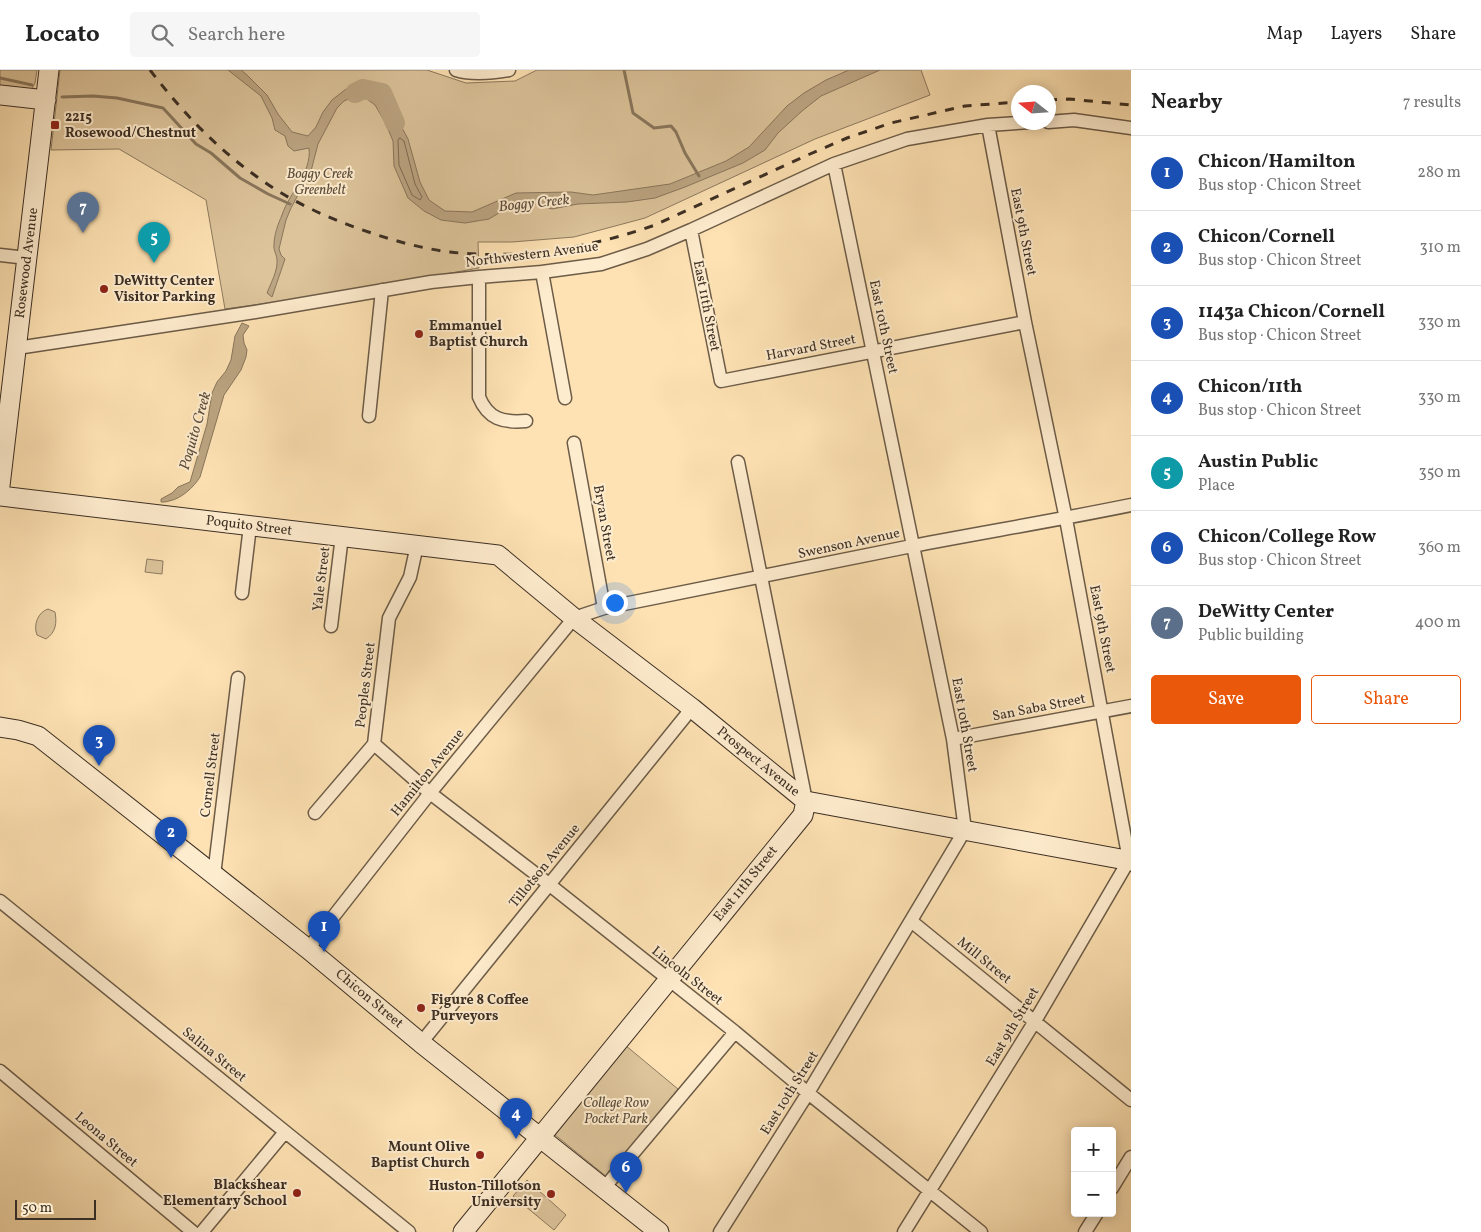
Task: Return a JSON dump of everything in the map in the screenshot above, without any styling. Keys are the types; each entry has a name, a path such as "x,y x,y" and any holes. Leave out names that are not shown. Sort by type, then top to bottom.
{"street":[{"name":"Rosewood Avenue","path":"0,486 4,412 17,348 49,70"},
{"path":"456,70 493,73 509,70"},
{"path":"0,95 46,100"},
{"path":"1056,121 1074,120 1131,128"},
{"name":"Northwestern Avenue","path":"17,348 255,312 431,282 479,276 542,272 601,264 692,230 834,164 907,139 988,125 1011,123"},
{"name":"East 9th Street","path":"904,1232 1034,1021 1130,860 1066,518 1025,322 988,125"},
{"name":"East 10th Street","path":"720,1232 808,1093 965,830 953,739 834,164"},
{"name":"East 11th Street","path":"692,230 721,381"},
{"path":"0,255 27,258"},
{"path":"542,272 565,398"},
{"path":"479,276 479,397 490,415 502,421 526,422"},
{"path":"368,416 382,290"},
{"name":"Harvard Street","path":"721,381 1025,322"},
{"name":"Bryan Street","path":"574,443 604,608"},
{"path":"738,462 806,801"},
{"name":"Poquito Street","path":"0,496 498,555"},
{"name":"Swenson Avenue","path":"574,618 604,608 913,546 1131,505"},
{"path":"242,593 250,526"},
{"name":"Yale Street","path":"331,626 342,536"},
{"name":"Peoples Street","path":"315,813 374,744 389,618 410,576 418,545"},
{"name":"Prospect Avenue","path":"498,555 574,618 692,708 806,801 1130,860"},
{"name":"Hamilton Avenue","path":"308,949 430,792 574,618"},
{"name":"Cornell Street","path":"214,875 238,678"},
{"name":"San Saba Street","path":"953,739 1131,706"},
{"name":"Tillotson Avenue","path":"421,1043 692,708"},
{"name":"Chicon Street","path":"0,728 18,730 38,736 308,949 421,1043 659,1232"},
{"name":"Lincoln Street","path":"374,744 430,792 735,1032 981,1232"},
{"name":"East 11th Street","path":"463,1232 802,815 806,801"},
{"name":"Salina Street","path":"0,901 408,1232"},
{"name":"Mill Street","path":"911,921 1131,1100"},
{"path":"604,1188 735,1032"},
{"name":"Leona Street","path":"0,1072 193,1232"},
{"path":"202,1232 285,1132"},
{"path":"1116,1182 1131,1158"},
{"path":"1086,1232 1095,1217"}],"green space":[{"path":"0,70 37,70 35,83 32,89 0,87"},
{"name":"Boggy Creek Greenbelt","path":"60,70 427,70 466,83 515,81 537,70 921,70 930,95 815,139 645,218 574,237 512,242 478,242 479,268 332,294 225,309 206,200 119,149 51,150"},
{"path":"147,559 163,561 162,574 145,572"},
{"path":"48,609 55,612 56,624 52,633 46,639 37,635 36,623 39,616"},
{"name":"College Row Pocket Park","path":"625,1045 678,1089 607,1177 554,1134"},
{"path":"527,1180 566,1215 554,1230 513,1196"}],"water":[{"path":"228,70 241,70 267,95 278,114 292,132 308,136 316,127 323,112 332,100 346,89 367,84 377,88 393,111 408,139 420,182 429,200 445,211 472,212 516,193 571,192 593,195 670,184 726,161 749,147 787,106 826,80 849,70 880,70 821,96 778,133 765,150 743,163 685,187 655,198 627,202 578,204 552,209 532,203 507,208 489,219 465,223 441,220 424,211 408,198 394,166 393,141 386,124 375,105 360,94 344,101 337,108 318,144 311,171 286,220 279,249 285,259 272,297 267,293 277,264 274,247 275,233 285,207 304,174 309,157 309,148 294,151 288,146 285,136 275,130 272,118 261,96"},
{"path":"242,323 249,326 243,335 247,350 246,357 241,370 224,395 200,477 182,495 174,500 161,502 161,499 178,487 190,482 207,424 212,393 231,360 235,336"}],"waterway":[{"path":"624,70 633,113 654,128 671,126 699,176"},
{"path":"0,78 32,85"},
{"name":"Boggy Creek","path":"355,93 363,89 382,93 395,123"},
{"path":"62,97 93,96 117,98 163,108 196,144 211,153 240,178 290,204"}],"railway":[{"path":"150,70 188,116 216,144 247,169 285,195 330,218 389,239 438,250 476,254 528,253 554,250 580,246 630,233 655,225 847,138 891,123 965,106 1011,103"},
{"path":"1056,100 1069,99 1131,105"}],"place":[{"name":"2215 Rosewood/Chestnut","path":"55,125"},
{"name":"DeWitty Center","path":"83,233"},
{"name":"Austin Public","path":"154,263"},
{"name":"DeWitty Center Visitor Parking","path":"104,289"},
{"name":"Emmanuel Baptist Church","path":"419,334"},
{"name":"1143a Chicon/Cornell","path":"99,766"},
{"name":"Chicon/Cornell","path":"171,858"},
{"name":"Chicon/Hamilton","path":"324,952"},
{"name":"Figure 8 Coffee Purveyors","path":"421,1008"},
{"name":"Chicon/11th","path":"516,1139"},
{"name":"Mount Olive Baptist Church","path":"480,1155"},
{"name":"Blackshear Elementary School","path":"297,1193"},
{"name":"Chicon/College Row","path":"626,1193"},
{"name":"Huston-Tillotson University","path":"551,1194"}],"water label":[{"name":"Poquito Creek","path":"196,431"}]}
